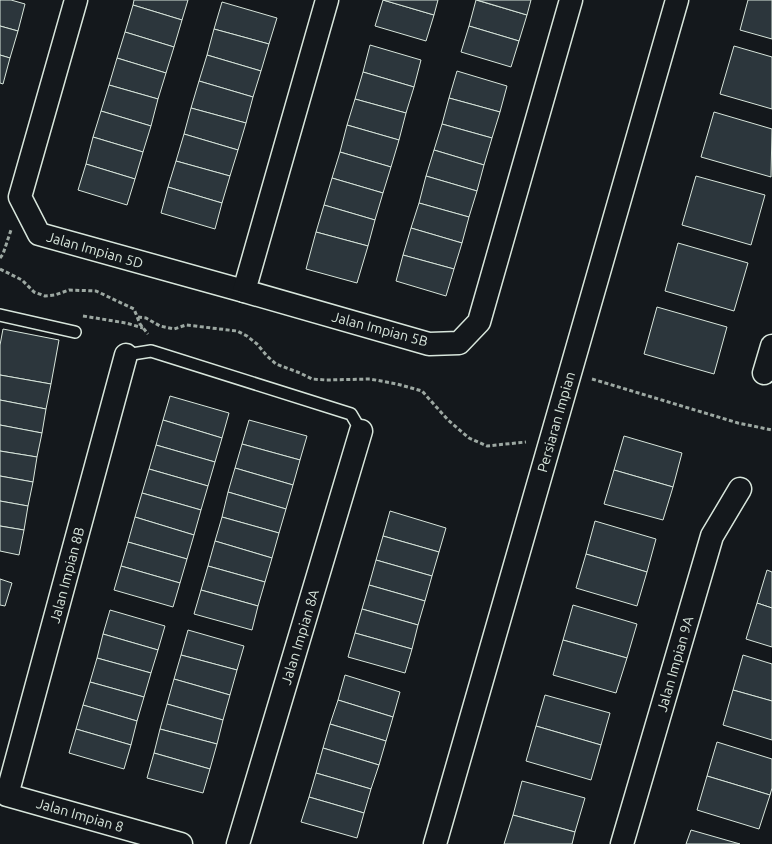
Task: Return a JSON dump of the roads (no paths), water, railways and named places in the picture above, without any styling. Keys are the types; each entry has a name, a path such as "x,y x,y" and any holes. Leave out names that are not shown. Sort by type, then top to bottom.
{"street":[{"name":"Jalan Impian 5D","path":"76,0 20,197 39,234 244,291"},
{"path":"244,291 327,0"},
{"name":"Jalan Impian 5B","path":"244,291 429,344 459,343 479,322 571,0"},
{"name":"Persiaran Impian","path":"435,844 677,0"},
{"path":"764,373 772,346"},
{"name":"Jalan Impian 8B","path":"4,796 126,355"},
{"name":"Jalan Impian 8A","path":"238,844 361,431"},
{"name":"Jalan Impian 9A","path":"622,844 712,536 740,489"},
{"name":"Jalan Impian 8","path":"4,796 181,844"}],"lane":[{"path":"0,315 76,332"},
{"path":"126,355 151,351 352,414 361,431"}]}
